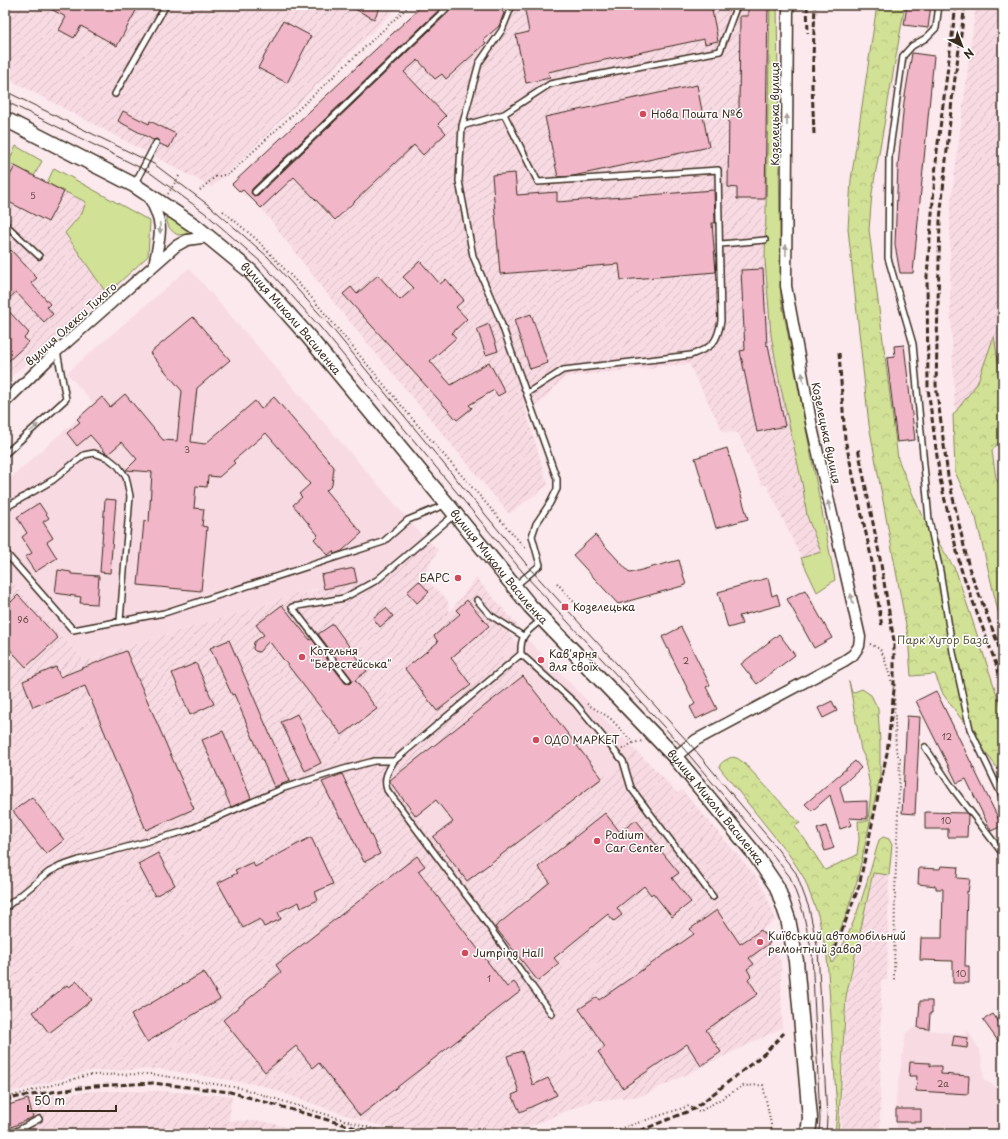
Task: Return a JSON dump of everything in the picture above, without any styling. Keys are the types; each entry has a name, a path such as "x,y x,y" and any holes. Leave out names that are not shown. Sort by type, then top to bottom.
{"main road":[{"name":"вулиця Миколи Василенка","path":"5,120 147,193 195,226 250,272 308,335 542,619 675,758 754,853 777,887 788,919 796,961 810,1118 808,1134"}],"street":[{"name":"Козелецька вулиця","path":"675,758 696,740 844,661 853,655 859,646 860,637 812,427 786,286 788,5"},
{"path":"147,193 158,215 161,232 154,265"},
{"name":"вулиця Олекси Тихого","path":"5,402 57,352 176,246 188,240 208,237"}],"lane":[{"path":"115,94 166,5"},
{"path":"255,192 450,5"},
{"path":"512,5 502,30 479,63 462,126 459,181 473,256 499,317 557,479 557,489 550,503 536,524 532,536 540,564 515,587"},
{"path":"462,126 504,114 550,84 720,51 737,5"},
{"path":"939,5 936,28 926,38 912,46 903,56 889,155 888,258 913,344 929,520 940,571 953,652 970,729 1003,798"},
{"path":"504,114 538,182 718,170 721,244 721,321 718,335 709,348 691,355 563,370 527,393"},
{"path":"134,185 156,143"},
{"path":"5,224 39,256"},
{"path":"721,244 765,240"},
{"path":"5,454 66,399 57,352"},
{"path":"5,508 53,480 84,455 94,454 108,458 118,466 126,477 130,496 120,621"},
{"path":"5,552 73,630 164,613 383,542 408,520 452,509"},
{"path":"348,680 292,607 344,598 377,580 452,509"},
{"path":"477,600 490,615 523,636"},
{"path":"542,619 523,636 521,654 575,703 624,761 631,788 713,897"},
{"path":"521,654 394,761 386,775 385,784 387,790 475,907 552,1014"},
{"path":"925,747 954,790 1003,854"},
{"path":"5,908 49,872 67,864 186,831 284,788 344,769 374,761 394,761"},
{"path":"11,1134 40,1119"}],"path":[{"path":"200,190 215,177 229,174 410,5"},
{"path":"224,210 256,240 311,297 415,422 540,564"},
{"path":"557,583 581,610"},
{"path":"873,646 880,649 884,657 894,690 896,751 900,759 895,893 894,981"},
{"path":"575,703 588,704 610,718 632,743"},
{"path":"617,753 632,743 643,741"},
{"path":"5,1098 88,1075 151,1074 240,1088 390,1134"},
{"path":"604,1134 689,1106 699,1112 743,1086 763,1086 773,1134"}],"shaded area":[{"path":"5,5 400,5 212,187 5,77"},
{"path":"423,5 771,5 772,83 765,278 771,335 803,488 807,516 821,552 801,558 767,485 762,485 738,433 723,432 689,364 565,377 539,404 524,405 548,485 509,514 331,299 261,208 232,184"},
{"path":"976,5 1003,5 1003,358 999,388 969,412 955,409 950,299 950,210"},
{"path":"5,161 86,202 82,213 65,233 107,294 5,382"},
{"path":"189,268 421,534 370,580 324,589 314,589 138,643 85,661 5,575 5,483 94,404 67,373"},
{"path":"421,534 438,550 423,577 447,599 450,612 476,578 518,626 509,633 516,641 501,655 523,676 389,780 467,881 636,751 677,793 682,790 754,874 764,890 776,920 761,930 781,961 782,1028 642,1096 590,1101 532,1126 487,1134 415,1134 363,1121 260,1085 160,1069 90,1071 5,1094 5,575 85,661 138,643 256,608 293,594 370,580"},
{"path":"527,639 636,751 467,881 389,780 523,677 501,655 516,641"},
{"path":"874,873 889,876 887,980 881,980 880,1134 840,1134 847,998"},
{"path":"913,1028 966,1035 967,1029 979,1049 984,1080 1003,1091 1003,1134 898,1134 896,1122 896,1097 906,1033"},
{"path":"93,1091 160,1091 232,1096 229,1121 261,1121 317,1134 5,1134 5,1106 28,1099"}],"green space":[{"path":"770,5 777,5 781,298 835,580 817,592 801,558 821,552 807,516 803,488 771,335 765,260"},
{"name":"Парк Хутор База","path":"877,5 905,5 872,193 869,230 898,459 921,514 956,571 1003,710 1003,776 943,694 935,674 911,676 908,636 869,425 848,229 851,180"},
{"path":"16,146 42,161 34,176 8,163"},
{"path":"54,168 150,221 148,256 107,294 65,233 82,213 86,202 47,183"},
{"path":"167,214 192,231 186,234 178,235 175,233 170,229 167,221"},
{"path":"994,336 1003,395 1003,436 992,451 996,478 1003,490 1003,632 976,518 955,472 953,415 977,384"},
{"path":"849,681 852,693 862,689 871,695 878,709 880,777 857,881 845,918 830,955 832,963 848,936 860,904 879,840 883,837 889,839 892,845 889,875 873,873 846,997 838,1134 835,1134 837,1111 827,956 818,915 804,878 790,856 719,767 723,762 732,757 739,759 746,765 800,823 794,827 804,838 825,870 857,855 859,839 858,821 868,821 871,791 864,756 861,750"}],"building":[{"path":"43,5 139,5 117,46 81,26 74,38 59,30 66,17"},
{"path":"347,5 381,5 374,19"},
{"path":"423,5 444,5 252,189 251,193 254,196 258,195 453,8 454,5 497,5 504,13 499,26 483,40 486,43 446,79 442,74 435,79 418,60 404,72 446,116 438,124 446,133 423,155 414,145 335,220 294,177 261,208 243,190 240,192 232,184"},
{"path":"524,5 711,5 718,41 705,44 704,39 548,72 550,78 526,83 516,35 529,32"},
{"path":"748,5 768,5 765,199 737,199 737,188 728,187 729,110 739,110 740,16 748,16"},
{"path":"907,5 931,5 928,28 904,25"},
{"path":"283,21 311,36 287,83 258,68"},
{"path":"912,53 934,56 913,273 900,273 895,245 898,166 904,102"},
{"path":"697,85 709,147 573,176 558,177 545,117"},
{"path":"123,111 149,124 150,121 176,134 169,148 160,144 157,139 153,140 118,121"},
{"path":"15,166 64,192 48,222 5,200 5,185"},
{"path":"515,173 517,195 557,192 557,202 714,190 715,223 712,223 716,272 621,280 619,264 500,274 492,175"},
{"path":"11,250 37,278 31,283 50,304 47,307 53,314 44,322 16,292 5,302 5,256"},
{"path":"420,261 440,284 446,279 464,300 456,307 467,319 452,333 456,338 430,361 451,385 489,362 505,392 498,396 494,390 469,405 472,408 457,420 343,294 351,287 357,294 378,275 400,300 414,288 403,277"},
{"path":"763,269 767,346 768,345 785,426 757,432 740,351 745,350 741,270"},
{"path":"5,307 29,333 24,338 29,342 5,364"},
{"path":"531,314 548,363 530,369 514,320"},
{"path":"193,317 230,360 197,388 191,442 205,444 255,401 261,409 274,397 334,467 332,485 326,491 362,533 342,551 334,554 333,551 328,555 314,539 318,535 293,505 302,497 299,494 310,484 266,433 233,461 235,463 219,477 208,476 207,487 196,486 194,508 204,509 202,526 207,527 201,591 138,585 144,521 149,522 152,472 126,470 137,459 122,442 108,454 90,435 77,446 67,433 80,422 77,419 102,397 110,407 125,394 163,440 177,441 182,391 150,353"},
{"path":"489,324 498,351 486,355 477,329"},
{"path":"904,345 915,440 897,442 887,358 895,357 894,346"},
{"path":"727,448 748,519 716,528 695,458"},
{"path":"105,499 116,500 110,573 100,572"},
{"path":"39,503 49,518 43,522 53,538 47,542 57,558 35,572 25,557 32,553 22,537 27,533 17,517"},
{"path":"595,535 630,573 679,560 686,585 618,604 573,555"},
{"path":"354,568 357,582 324,589 321,575"},
{"path":"58,570 71,572 71,574 99,576 97,604 80,603 81,597 55,593"},
{"path":"768,578 772,596 777,594 780,605 739,616 742,624 728,628 718,592"},
{"path":"419,581 429,592 417,603 407,592"},
{"path":"805,590 832,638 814,648 787,599"},
{"path":"5,595 11,602 18,595 58,638 26,667 5,644"},
{"path":"467,600 489,626 451,658 471,685 437,711 405,669 438,642 434,636 460,614 456,610"},
{"path":"282,605 310,640 312,639 345,683 350,683 352,681 351,678 318,634 333,624 367,671 355,680 377,709 342,735 269,641 259,652 253,649 254,642 264,635 256,625"},
{"path":"386,608 393,616 380,627 373,618"},
{"path":"681,627 710,685 706,687 717,709 696,719 690,707 695,704 662,637"},
{"path":"779,634 795,655 757,684 741,664"},
{"path":"229,640 290,781 274,787 234,694 232,695 210,648"},
{"path":"126,651 194,809 146,830 85,686 33,707 23,681 56,667 60,677"},
{"path":"196,663 214,704 190,715 172,673"},
{"path":"523,676 602,778 467,881 433,837 453,822 436,800 416,816 390,780"},
{"path":"936,691 1002,826 991,831 966,779 957,783 916,701"},
{"path":"832,701 837,711 823,718 818,708"},
{"path":"297,714 321,763 305,771 281,722"},
{"path":"907,716 920,717 915,814 902,813"},
{"path":"223,731 251,798 231,807 202,740"},
{"path":"855,761 861,768 840,787 844,802 867,801 867,819 849,818 852,825 840,829 830,795 812,811 805,804"},
{"path":"342,774 380,854 364,862 342,817 340,818 322,782"},
{"path":"32,797 64,840 46,854 13,811"},
{"path":"925,812 966,813 968,815 967,837 948,837 948,829 925,829"},
{"path":"605,813 620,832 636,820 679,873 672,878 691,902 672,917 653,893 651,895 644,886 617,908 622,915 614,921 608,914 554,958 559,964 538,981 495,927 550,882 538,867"},
{"path":"826,826 834,848 825,851 817,829"},
{"path":"311,837 333,884 315,892 318,900 301,908 299,902 278,912 281,919 264,927 260,919 243,928 218,883 237,873 235,870 253,862 255,867"},
{"path":"158,853 175,885 155,896 138,864"},
{"path":"417,856 425,866 418,871 507,987 514,982 521,991 360,1116 319,1063 313,1068 296,1046 265,1072 223,1020 281,972 276,965"},
{"path":"941,866 958,867 957,878 970,879 968,892 967,891 965,966 969,966 969,983 953,983 953,961 920,960 921,938 942,938 943,889 936,889 936,886 918,884 919,868 940,869"},
{"path":"717,910 740,944 761,930 770,943 749,958 754,964 747,969 751,976 748,979 758,994 706,1030 721,1052 701,1066 687,1044 623,1088 598,1052 605,1047 579,1009 597,997 599,1000 694,934 690,929"},
{"path":"204,972 220,999 147,1042 131,1015"},
{"path":"77,981 92,1000 49,1033 33,1012 67,985 69,987"},
{"path":"920,1001 932,1001 932,1013 930,1013 929,1029 918,1028"},
{"path":"993,1014 1003,1028 1003,1048 983,1020"},
{"path":"954,1036 968,1038 967,1048 952,1046"},
{"path":"522,1051 533,1085 548,1078 557,1095 520,1112 512,1095 519,1092 507,1056"},
{"path":"910,1062 930,1063 930,1066 941,1066 941,1074 969,1076 968,1094 916,1091 917,1076 909,1076"},
{"path":"28,1099 33,1117 5,1130 5,1106"},
{"path":"896,1109 921,1109 921,1122 896,1122"}],"tram line":[{"path":"5,91 154,164 211,207 268,257 326,321 532,571 690,744 772,842 796,873 809,908 818,950 827,1118 826,1134"},
{"path":"5,101 149,172 205,213 262,263 320,327 526,576 684,749 766,846 790,877 803,912 812,953 820,1119 819,1134"}],"railway":[{"path":"807,5 808,33"},
{"path":"814,134 812,85 815,5"},
{"path":"956,5 937,151 927,276 928,388 940,479 961,569 1003,683"},
{"path":"965,5 952,100 940,220 936,385 948,476 969,568 1003,657"},
{"path":"839,353 845,439 871,556 882,627"},
{"path":"832,957 859,886 887,753 894,690 894,641 879,553 858,448"},
{"path":"632,1134 694,1109 765,1053 784,1033"},
{"path":"5,1100 94,1086 153,1083 230,1092 377,1134"}],"place":[{"name":"Нова Пошта №6","path":"643,114"},
{"name":"БАРС","path":"458,578"},
{"name":"Козелецька","path":"565,607"},
{"name":"Котельня \"Берестейська\"","path":"302,657"},
{"name":"Кав'ярня для своїх","path":"541,660"},
{"name":"ОДО МАРКЕТ","path":"536,740"},
{"name":"Podium Car Center","path":"597,841"},
{"name":"Київський автомобільний ремонтний завод","path":"760,942"},
{"name":"Jumping Hall","path":"465,953"}]}
